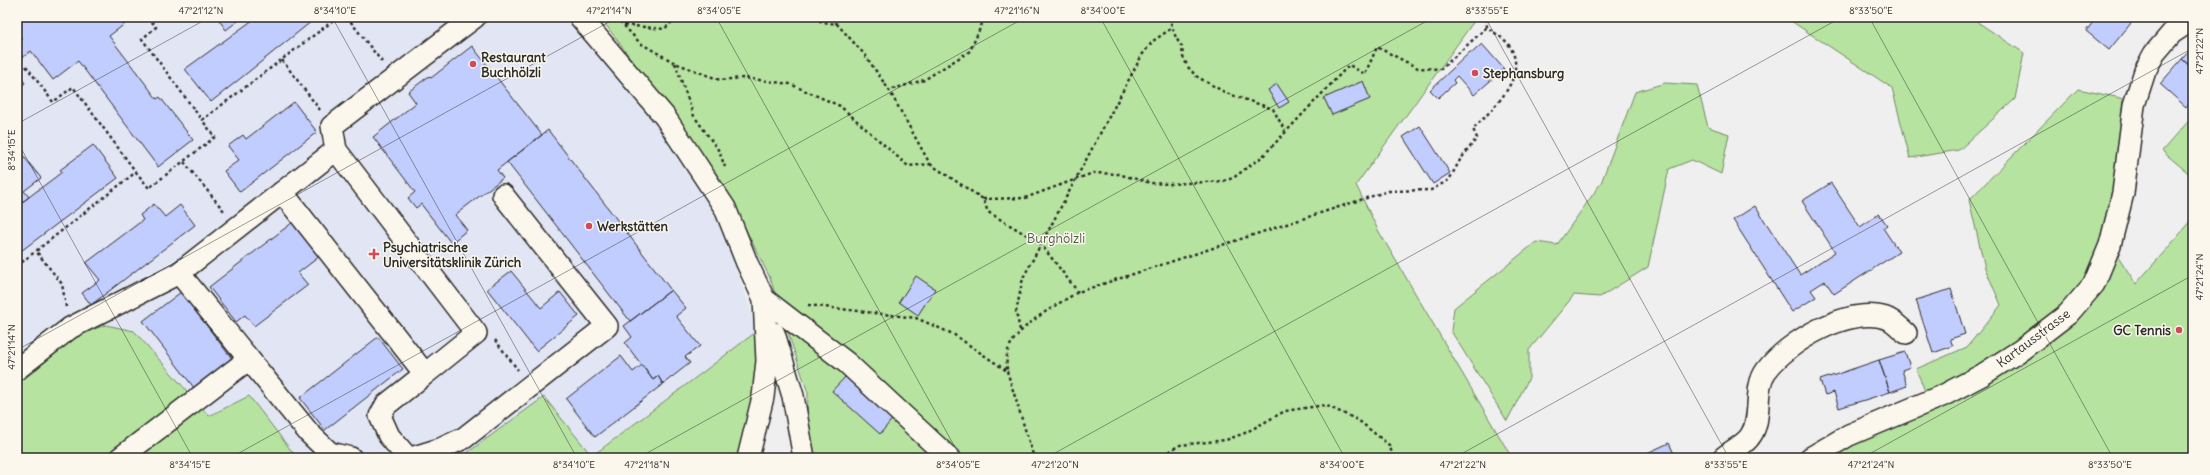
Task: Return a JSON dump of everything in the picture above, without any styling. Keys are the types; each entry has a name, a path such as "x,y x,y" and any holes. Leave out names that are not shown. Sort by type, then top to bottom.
{"street":[{"path":"408,458 388,436 380,416 386,405 476,333 336,150 332,126 475,17"},
{"path":"580,17 665,117 725,208 746,263 764,299 792,396 804,458"},
{"name":"Kartausstrasse","path":"1810,458 1849,435 1944,395 1982,375 2021,350 2068,314 2094,284 2110,245 2123,193 2134,105 2145,71 2154,54 2172,33 2193,18"},
{"path":"17,368 70,328 179,273 237,226 336,150"},
{"path":"282,192 426,374"},
{"path":"411,458 440,449 464,438 608,326 503,195"},
{"path":"179,273 327,455 351,458"},
{"path":"748,458 764,397 767,360 764,299"},
{"path":"764,299 847,363 950,458"},
{"path":"1723,458 1751,435 1757,413 1759,388 1766,372 1783,352 1808,335 1843,320 1868,315 1887,318 1906,333"},
{"path":"120,458 249,359"}],"path":[{"path":"26,66 53,102 73,87 149,188 215,137 142,39 156,28 148,17"},
{"path":"202,120 338,17"},
{"path":"347,17 395,79"},
{"path":"616,17 640,44 675,63 720,80 744,78 790,84 840,106 908,166 930,164"},
{"path":"624,25 664,29 670,24 673,17"},
{"path":"814,17 822,22 837,24"},
{"path":"832,17 865,55 889,90 930,164 983,198 1025,198 1093,172 1118,174 1151,183 1170,184 1223,181 1243,172 1263,156 1349,65 1365,74 1377,47 1418,68 1441,69 1487,27"},
{"path":"889,90 924,80 970,51 985,17"},
{"path":"1169,17 1172,28 1182,47 1183,57 1188,67 1196,76 1226,93 1273,109 1285,131"},
{"path":"1034,458 1007,371 1007,353 1020,330 1046,311 1078,292 1388,191 1431,190 1449,180 1460,160 1477,138 1473,129 1498,102 1513,81 1514,60 1508,45 1487,27 1486,17"},
{"path":"1020,330 1016,312 1018,296 1023,278 1040,244 1142,55 1153,41 1172,28"},
{"path":"282,59 332,126"},
{"path":"184,162 237,226"},
{"path":"17,266 136,172"},
{"path":"983,198 988,212 1040,244 1078,292"},
{"path":"36,251 62,284 70,328"},
{"path":"802,304 916,318 953,334 1007,371"},
{"path":"476,333 493,338 530,386"},
{"path":"1167,458 1171,450 1180,445 1226,440 1245,433 1285,412 1325,405 1358,420 1389,445 1394,458"}],"shaded area":[{"name":"Psychiatrische Universitätsklinik Zürich","path":"17,17 573,17 698,177 713,205 749,304 756,332 591,456 297,458 249,396 209,416 134,331 79,334 17,385"}],"green space":[{"name":"Burghölzli","path":"600,17 1477,17 1356,185 1378,230 1512,458 806,458 808,393 770,278 721,180"},
{"path":"1785,17 1970,17 2024,53 2015,99 1959,150 1910,158 1892,88"},
{"path":"1665,83 1697,85 1708,127 1729,134 1721,174 1692,160 1669,169 1648,267 1600,297 1574,295 1529,350 1529,378 1507,421 1451,331 1454,308 1536,242 1557,245 1601,183 1635,92"},
{"path":"2078,89 2130,100 2117,193 2090,281 2018,344 1927,396 1916,369 1967,347 2001,305 1985,268 1969,200"},
{"path":"2193,116 2193,177 2162,151"},
{"path":"2193,219 2193,458 1822,458 2026,354 2114,250 2136,284"},
{"path":"106,325 134,331 209,416 249,396 297,458 17,458 17,385 79,334"},
{"path":"756,332 756,393 738,458 460,458 544,397 592,456"}],"building":[{"path":"17,17 134,17 109,36 157,99 160,97 193,140 158,167 78,61 53,80 31,51 17,62 17,42 22,39 17,32"},
{"path":"217,17 243,17 226,30"},
{"path":"257,17 317,17 211,102 185,69"},
{"path":"2097,17 2136,17 2109,50 2086,31"},
{"name":"Stephansburg","path":"1482,44 1504,69 1474,95 1457,76 1453,80 1455,83 1438,98 1430,90 1470,52 1473,52"},
{"path":"472,46 542,135 497,170 503,178 455,215 467,230 451,243 421,204 416,208 408,198 415,192 373,137 416,103 408,92 429,76 431,78"},
{"path":"2193,47 2193,69 2182,59"},
{"path":"2182,59 2193,69 2193,99 2186,107 2160,84"},
{"path":"17,72 25,83 17,90"},
{"path":"1363,81 1370,99 1332,115 1324,98"},
{"path":"1277,84 1289,102 1279,108 1268,90"},
{"path":"294,102 317,132 240,192 224,171 239,160 228,146 243,135 246,139"},
{"path":"1420,126 1450,173 1433,184 1403,137"},
{"name":"Werkstätten","path":"548,130 671,290 630,321 507,162"},
{"path":"93,145 118,178 17,254 17,206 62,172 60,170"},
{"path":"17,148 41,178 24,191 29,197 17,206"},
{"path":"1831,183 1860,227 1879,214 1887,225 1883,228 1899,252 1834,294 1825,281 1811,290 1816,297 1792,312 1733,220 1755,206 1800,275 1835,252 1802,201"},
{"path":"154,204 165,217 180,205 195,225 91,305 82,293 100,280 86,263 143,220 140,215"},
{"path":"293,222 320,256 298,273 308,285 254,326 245,315 236,322 209,287"},
{"path":"511,271 541,308 560,292 579,316 536,351 487,289"},
{"path":"916,276 935,289 918,315 899,302"},
{"path":"1951,289 1965,334 1950,339 1953,346 1933,353 1916,300"},
{"path":"671,290 686,308 676,316 700,346 685,357 690,363 663,384 658,376 653,380 625,343 632,337 624,326"},
{"path":"181,292 236,364 198,393 143,321"},
{"path":"378,337 403,369 325,430 300,398"},
{"path":"1905,352 1910,367 1902,370 1907,386 1890,392 1879,360"},
{"path":"621,356 633,372 642,365 653,380 658,376 663,384 595,437 566,399"},
{"path":"1879,360 1890,392 1839,408 1834,392 1825,395 1820,380"},
{"path":"847,375 894,417 880,434 832,391"},
{"path":"1669,443 1676,458 1636,458"}],"place":[{"name":"Restaurant Buchhölzli","path":"473,64"},
{"name":"Stephansburg","path":"1475,73"},
{"name":"Werkstätten","path":"589,226"},
{"name":"Psychiatrische Universitätsklinik Zürich","path":"374,254"},
{"name":"GC Tennis","path":"2179,330"}]}
